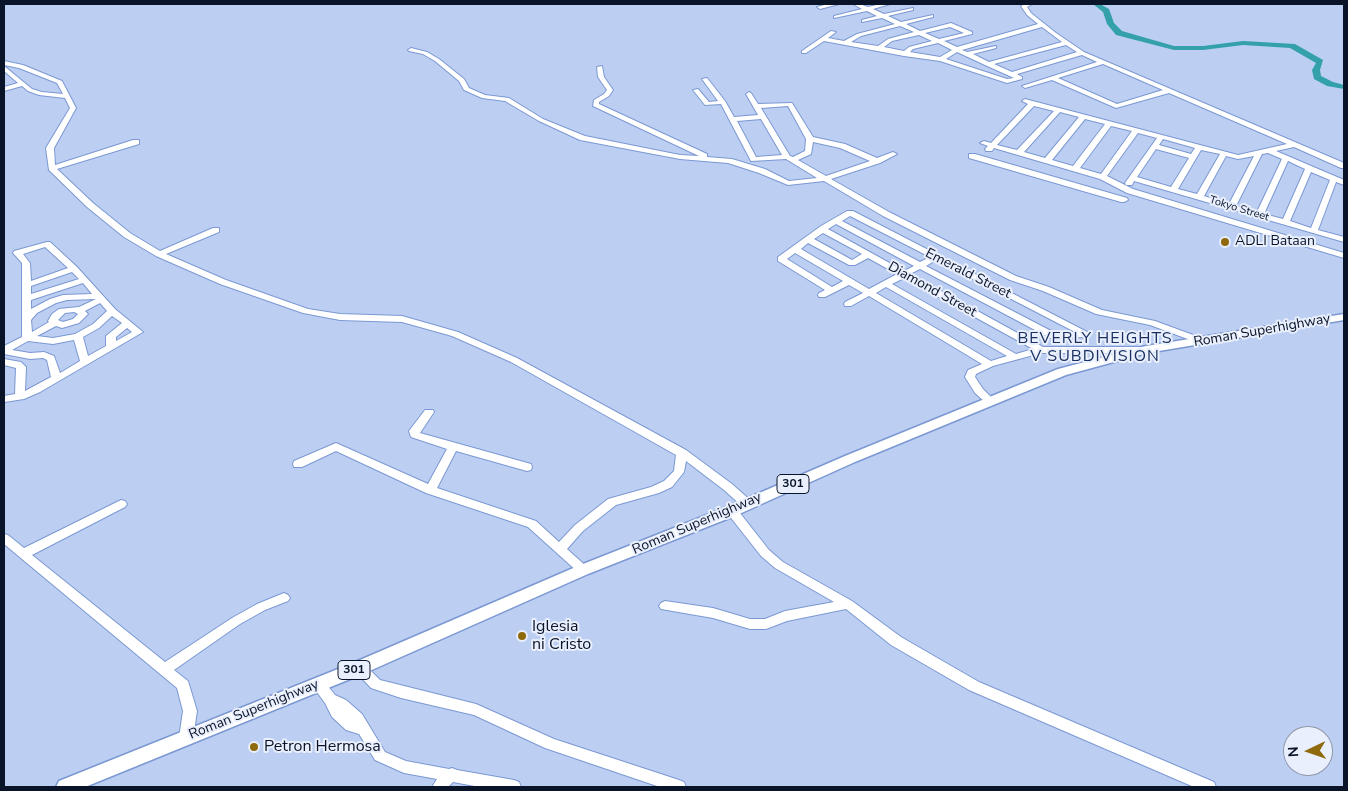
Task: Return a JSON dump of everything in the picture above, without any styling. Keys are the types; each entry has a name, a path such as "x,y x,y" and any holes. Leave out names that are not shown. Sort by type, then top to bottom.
{"main road":[{"name":"Roman Superhighway","path":"66,787 359,668 583,570 732,511 944,419 1062,372 1146,350 1344,317"}],"street":[{"path":"820,8 836,4"},
{"path":"856,4 1033,84"},
{"path":"836,16 887,4"},
{"path":"1029,4 1024,6 1024,10 1082,53 1344,166"},
{"path":"864,21 911,9"},
{"path":"844,43 859,35 903,25 931,16"},
{"path":"878,49 890,40 951,25 970,33 911,48 904,54"},
{"path":"941,59 957,49 1042,25"},
{"path":"804,52 833,32"},
{"path":"823,38 904,54 941,59 1007,81 1020,78"},
{"path":"972,68 1066,43"},
{"path":"967,54 994,47"},
{"path":"411,50 425,53 437,60 462,80 469,91 481,97 507,99 542,120 573,134 672,156 729,161 753,168 785,183 825,179 877,162 894,154"},
{"path":"1011,74 1082,53"},
{"path":"4,62 21,66 56,80 63,87 73,108 50,148 52,168 127,235 159,254 223,282 306,312 340,317 402,320 456,334 514,360 682,453 728,487 747,504"},
{"path":"1025,86 1103,62"},
{"path":"600,67 601,77 610,90 595,105 709,159"},
{"path":"4,68 30,90 41,94 66,96"},
{"path":"705,78 723,102 754,159 789,159 808,152 810,139 790,104 756,106"},
{"path":"1053,78 1116,106 1168,91"},
{"path":"4,89 22,84"},
{"path":"696,90 707,104 723,102"},
{"path":"749,94 789,159 886,214 1013,278 1046,289 1099,312 1152,323 1201,341"},
{"path":"1160,136 1133,178 1122,202 975,159 1029,102 1160,136 1224,154 1238,157 1294,145"},
{"path":"1019,153 1058,110"},
{"path":"732,118 763,116"},
{"path":"1047,161 1084,116"},
{"path":"1075,169 1110,123"},
{"path":"1104,177 1137,130"},
{"path":"810,139 842,146 877,162"},
{"path":"52,168 136,142"},
{"path":"1155,146 1194,157"},
{"path":"987,147 1019,153 1104,177 1127,190"},
{"path":"987,147 1344,256"},
{"path":"1173,190 1199,147"},
{"path":"1270,151 1344,183"},
{"path":"1231,206 1259,152"},
{"path":"1200,197 1224,154"},
{"path":"1259,215 1286,158"},
{"path":"1286,223 1309,168"},
{"name":"Tokyo Street","path":"1133,178 1344,238"},
{"path":"1314,231 1334,178"},
{"name":"Emerald Street","path":"836,221 850,213 1086,334 1053,336 1011,314"},
{"path":"831,290 780,259 836,221 1011,314"},
{"path":"159,254 216,230"},
{"name":"Diamond Street","path":"824,230 1041,350"},
{"path":"809,240 852,263 868,254"},
{"path":"4,399 20,397 138,332 112,311 85,280 47,244 16,253 26,263 27,338"},
{"path":"795,249 990,364"},
{"path":"848,304 936,257"},
{"path":"26,285 74,269"},
{"path":"27,298 85,280"},
{"path":"822,295 850,281"},
{"path":"886,284 1015,357"},
{"path":"26,320 34,311 53,301 66,297 100,298"},
{"path":"55,323 53,318 62,311 80,310 100,298"},
{"path":"994,324 1028,305"},
{"path":"4,351 55,323 62,324 76,321 82,314 80,310"},
{"path":"27,338 53,341 78,336 96,326 112,311"},
{"path":"78,336 85,362"},
{"path":"990,400 979,391 970,377 972,372 990,364 1041,350 1146,350"},
{"path":"4,351 30,356 44,355 51,358 56,378"},
{"path":"4,362 18,364 21,367 20,397"},
{"path":"429,412 414,431 415,435 527,467"},
{"path":"298,464 336,447 430,490 532,524 583,570"},
{"path":"430,490 453,447"},
{"path":"560,549 579,528 612,502 655,490 668,484 679,472 682,453"},
{"path":"23,554 121,504"},
{"path":"732,511 765,553 779,565 848,604 896,640 974,686 1209,787"},
{"path":"4,538 183,685 189,700 190,711 186,738"},
{"path":"165,669 236,621 261,607 284,598"},
{"path":"665,606 713,613 750,624 766,624 785,616 848,604"},
{"path":"359,668 376,684 476,710 550,744 679,787"},
{"path":"318,684 330,699 337,713 351,726 362,729 380,756 404,767 452,774 506,786"},
{"path":"439,787 452,774"}],"waterway":[{"path":"1096,4 1106,11 1111,24 1119,33 1174,48 1203,48 1243,43 1292,46 1320,62 1316,70 1317,77 1330,84 1344,87"}],"place":[{"name":"ADLI Bataan","path":"1225,242"},
{"name":"Iglesia ni Cristo","path":"522,636"},
{"name":"Petron Hermosa","path":"254,747"}],"district":[{"name":"BEVERLY HEIGHTS V SUBDIVISION","path":"1095,348"}]}
